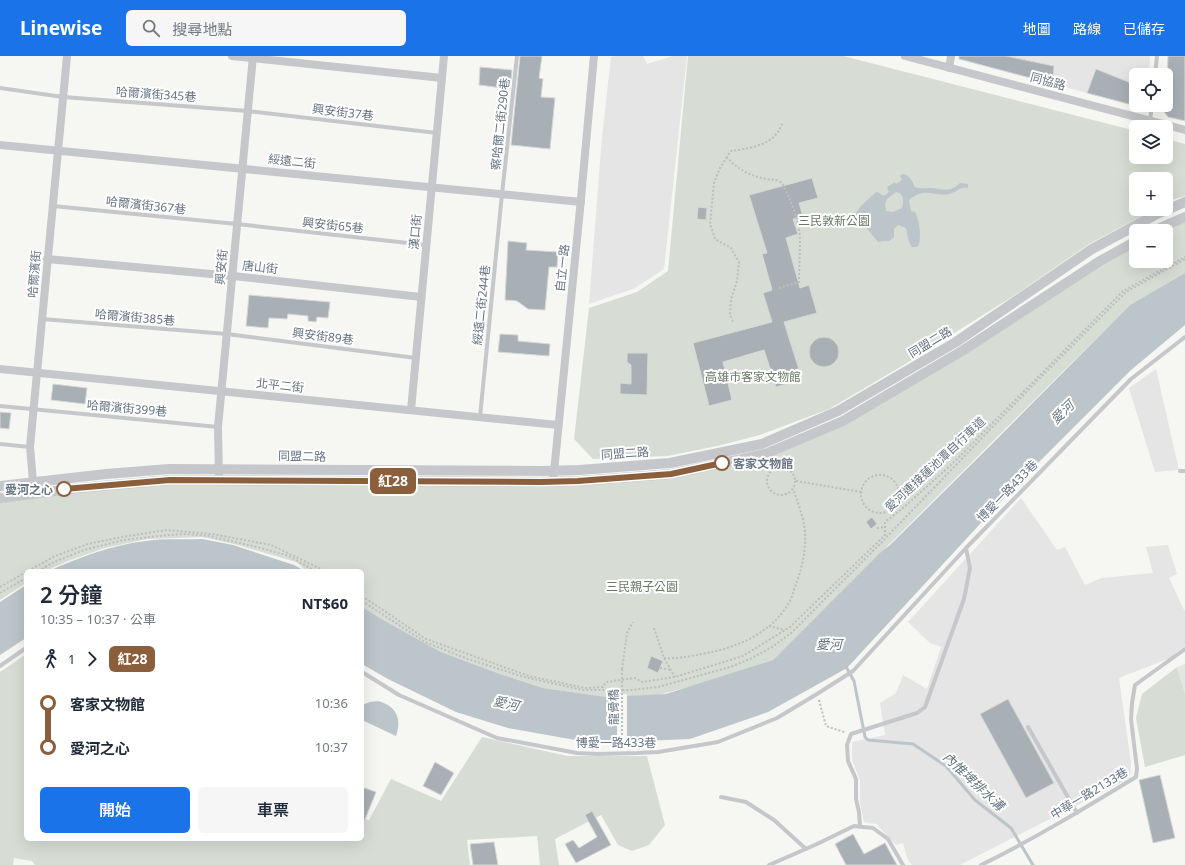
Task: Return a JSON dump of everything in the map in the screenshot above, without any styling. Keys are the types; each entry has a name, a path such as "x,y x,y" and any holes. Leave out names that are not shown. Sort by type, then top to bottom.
{"street":[{"name":"哈爾濱街","path":"34,493 30,447 67,56"},
{"path":"232,56 442,78"},
{"name":"漢口街","path":"411,410 444,56"},
{"name":"自立一路","path":"553,482 594,56"},
{"name":"同協路","path":"905,56 1146,120"},
{"path":"949,68 950,56"},
{"name":"興安街","path":"219,479 218,426 253,57"},
{"name":"同協路","path":"1173,127 1185,130"},
{"name":"綏遠二街","path":"0,145 581,202"},
{"name":"同盟二路","path":"0,486 170,469 219,468 554,471 670,463 762,444 838,411 956,342 1092,249 1154,215 1185,202"},
{"path":"1169,224 1185,217"},
{"name":"同盟二路","path":"0,498 78,488 170,480 578,481 671,474 765,454 843,421 962,351 1100,261 1129,245"},
{"name":"唐山街","path":"48,259 233,276 421,297"},
{"name":"北平二街","path":"0,369 558,425"}],"lane":[{"name":"察哈爾二街290巷","path":"502,194 517,56"},
{"path":"1156,68 1157,56"},
{"name":"哈爾濱街345巷","path":"0,88 63,97 248,111"},
{"name":"興安街37巷","path":"248,111 437,133"},
{"name":"綏遠二街244巷","path":"480,417 502,194"},
{"name":"哈爾濱街367巷","path":"52,206 237,224"},
{"name":"興安街65巷","path":"237,224 426,245"},
{"name":"哈爾濱街385巷","path":"42,319 227,334"},
{"name":"興安街89巷","path":"227,334 416,358"},
{"name":"博愛一路433巷","path":"364,673 399,695 497,738 577,753 637,754 718,742 777,718 853,671 966,548 1131,379 1185,337"},
{"name":"哈爾濱街399巷","path":"0,406 218,426"},
{"path":"0,444 30,447"},
{"path":"762,444 765,454"},
{"path":"860,826 856,799 856,779 848,761 847,745 851,734 917,714 925,707 964,599 970,568 966,548"},
{"path":"0,666 24,649"},
{"name":"中華一路2133巷","path":"982,865 1077,813 1136,777 1137,769 1131,719 1135,685 1185,649"},
{"path":"1028,727 1077,813"},
{"path":"720,797 746,802 774,820 806,849"},
{"path":"769,865 854,826 860,826 873,828 888,839 903,865"}],"path":[{"path":"734,322 730,315 731,298 737,281 739,262 731,248 715,239 710,224 714,183 720,168 731,151 749,148 771,139 777,134 783,122"},
{"path":"728,157 739,169 756,177 778,181 784,185 792,202 799,226 799,282 778,288"},
{"path":"364,602 425,642 524,677 583,690 631,690 658,687 730,667 750,659 772,647 791,633 1126,292 1185,258"},
{"name":"愛河連接蓮池潭自行車道","path":"364,597 426,640 529,676 585,688 603,688 606,682 635,678 642,682 675,677 744,656 790,627 886,535 885,522 951,465 1123,291 1185,258"},
{"path":"781,466 790,469 793,472 796,481 793,489 786,494 777,494 773,492 768,485 768,476 773,469 781,466"},
{"path":"885,474 897,483 900,490 899,500 893,508 888,512 882,513 873,512 868,509 861,497 861,492 867,479 875,475 885,474"},
{"path":"796,481 861,492"},
{"path":"664,658 675,659 725,649 754,637 769,626 782,613 791,598 804,557 805,533 793,489"},
{"path":"899,500 903,508"},
{"path":"877,528 885,527"},
{"path":"32,569 55,556 88,544 167,530 212,534 271,544 321,569"},
{"path":"42,569 56,561 84,550 123,540 186,534 209,536 258,547 289,556 312,569"},
{"path":"0,587 24,574"},
{"path":"0,593 24,579"},
{"name":"龍骨橋","path":"622,744 622,669 627,633 633,622"},
{"path":"769,626 785,630"},
{"path":"654,628 664,658 675,677"},
{"path":"660,668 671,670"},
{"path":"818,694 826,726 851,734"}],"shaded area":[{"path":"643,56 647,64 673,56 687,56 664,269 635,288 589,304 602,137 611,57"},
{"path":"962,56 1150,56 1149,68 1129,68 1129,104 962,59"},
{"path":"1156,369 1179,470 1155,472 1129,388"},
{"path":"1021,498 1057,550 1065,547 1085,585 1102,578 1153,573 1146,547 1168,545 1177,574 1169,578 1185,610 1185,646 1170,658 1119,678 1131,763 1130,778 960,865 912,865 907,858 903,843 896,845 876,824 864,822 860,803 860,780 852,760 852,742 885,735 880,703 896,693 903,675 927,689 941,647 930,643 908,622"},
{"path":"1185,664 1185,694 1177,667"}],"green space":[{"name":"三民敦新公園","path":"688,56 843,56 1129,129 1129,164 1173,164 1173,141 1185,144 1185,196 1173,200 1173,172 1129,172 1129,216 1142,216 1089,244 1021,291 902,366 829,409 760,435 717,446 667,456 593,459 574,439 589,308 637,292 668,271"},
{"name":"三民親子公園","path":"1185,217 1185,273 1130,305 773,660 696,685 658,695 607,697 543,688 441,652 364,608 364,569 305,569 296,562 234,544 202,537 147,539 105,548 50,569 24,569 24,584 0,600 0,499 219,479 614,478 765,454 821,430 1129,245 1129,268 1173,268 1173,224 1170,224"},
{"path":"24,655 24,841 364,841 364,819 369,820 391,779 441,801 482,737 567,756 647,756 665,825 649,845 632,851 618,845 601,815 555,839 559,865 540,865 537,836 467,840 470,865 35,865 32,861 14,858 13,865 0,865 0,672"},
{"path":"1177,667 1185,694 1185,755 1145,767 1136,718 1142,694"}],"water":[{"path":"902,174 907,176 915,187 920,188 948,190 956,187 960,183 968,184 968,188 962,188 949,194 944,195 925,193 915,196 909,200 911,211 915,212 919,224 920,241 917,247 912,247 910,245 906,228 898,225 894,229 894,237 889,241 878,242 855,214 876,192 884,196 889,192 887,187 902,180 900,176","holes":["896,192 903,198 902,208 893,212 886,211 885,204 887,199"]},
{"name":"愛河","path":"1185,273 1185,325 1131,370 1016,485 847,668 768,712 690,739 592,743 508,728 456,712 388,679 364,665 364,608 441,652 500,674 543,688 607,697 666,694 773,660 993,443 1130,305"},
{"path":"167,539 202,539 233,545 294,565 301,569 54,569 84,556 121,545"},
{"path":"24,586 24,639 0,655 0,602"},
{"path":"378,701 384,703 393,710 398,718 398,730 396,736 364,721 364,704"}],"pier":[{"path":"617,694 627,694 627,744 617,744"}],"building":[{"path":"520,56 542,56 539,78 543,79 541,97 555,98 550,149 511,145"},
{"path":"959,56 1006,56 1054,66 1053,84 959,59"},
{"path":"1168,56 1185,56 1185,121 1168,117 1164,112 1173,112 1173,68 1168,68"},
{"path":"480,67 512,70 510,89 479,85"},
{"path":"1096,69 1129,82 1129,104 1087,93"},
{"path":"812,178 818,198 799,203 803,216 793,219 798,234 786,238 800,288 809,285 817,313 784,322 802,379 776,387 764,350 723,362 732,400 709,406 693,343 772,322 763,293 772,290 762,254 767,253 749,195"},
{"path":"698,207 707,208 706,220 697,219"},
{"path":"508,241 527,243 526,250 558,252 557,267 549,267 545,310 528,309 517,301 505,300"},
{"path":"249,295 330,302 328,318 317,317 316,322 308,321 308,316 288,314 287,319 269,318 268,328 246,326"},
{"path":"500,334 518,335 518,341 550,344 549,356 498,352"},
{"path":"824,337 835,341 839,352 835,363 824,367 813,363 809,352 813,341"},
{"path":"627,353 648,353 647,395 620,394 620,383 631,384 631,365 627,362"},
{"path":"53,384 87,388 85,404 51,400"},
{"path":"0,412 11,413 9,429 0,428"},
{"path":"872,517 877,524 871,529 866,522"},
{"path":"651,656 663,661 658,673 647,668"},
{"path":"1008,699 1054,783 1026,798 980,714"},
{"path":"435,762 454,773 441,795 423,786"},
{"path":"1160,775 1175,838 1153,843 1139,780"},
{"path":"364,788 376,792 364,822"},
{"path":"592,811 611,845 576,863 565,844 573,840 579,848 597,837 585,815"},
{"path":"853,834 864,854 885,843 897,865 846,865 835,844"},
{"path":"494,842 498,865 473,865 470,844"}],"waterway":[{"name":"內惟埤排水溝","path":"845,665 854,681 865,737 868,740 913,744 946,766 975,800 1011,828 1033,865"}],"bus line":[{"name":"紅28","path":"64,489 170,480 219,479 541,482 578,481 671,474 722,463"}],"place":[{"name":"客家文物館","path":"722,463"},
{"name":"愛河之心","path":"64,489"}],"park label":[{"name":"高雄市客家文物館","path":"753,376"}]}
